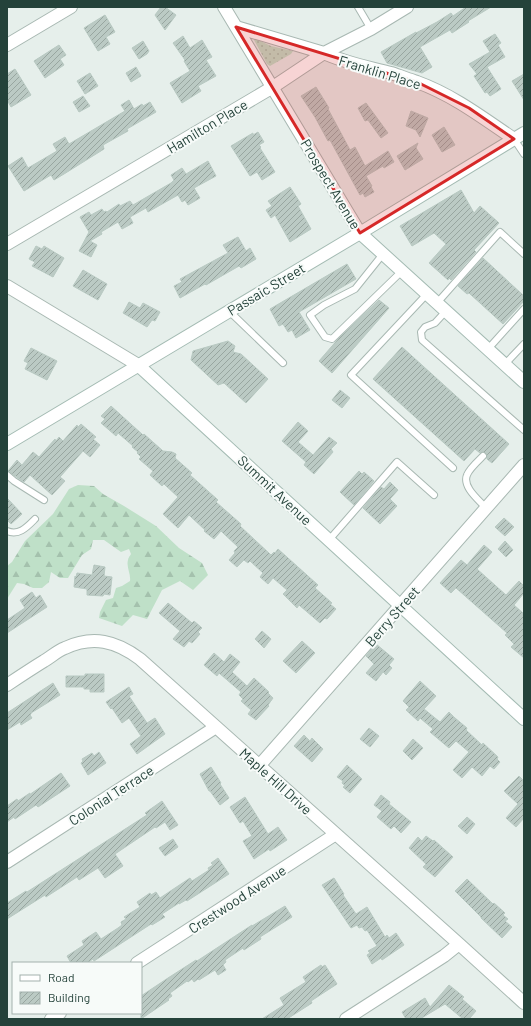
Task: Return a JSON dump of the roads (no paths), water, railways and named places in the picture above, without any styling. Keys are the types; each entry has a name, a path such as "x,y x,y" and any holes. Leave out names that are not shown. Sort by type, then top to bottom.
{"street":[{"path":"7,45 71,7"},
{"name":"Prospect Avenue","path":"224,7 360,233 524,382"},
{"name":"Hamilton Place","path":"7,244 272,87 324,52 371,29 407,7"},
{"name":"Franklin Place","path":"236,27 324,52 334,58 419,83 444,94 519,136"},
{"name":"Passaic Street","path":"7,444 519,136"},
{"name":"Summit Avenue","path":"7,286 138,365 524,719"},
{"name":"Berry Street","path":"259,766 524,465"},
{"name":"Maple Hill Drive","path":"7,685 64,648 77,643 89,641 103,642 117,645 129,651 140,659 460,944 524,1004"},
{"name":"Colonial Terrace","path":"7,862 216,727"},
{"name":"Crestwood Avenue","path":"139,962 336,834"},
{"path":"346,1019 444,956 460,944"}],"lane":[{"path":"358,7 371,29"},
{"path":"519,136 524,154"},
{"path":"524,254 500,232 442,307 435,323 425,327 421,332 422,340 524,430"},
{"path":"383,254 355,289 324,305 310,315 325,337 332,339 402,271"},
{"path":"427,294 351,375 454,468"},
{"path":"488,349 524,309"},
{"path":"229,311 283,363"},
{"path":"504,364 524,344"},
{"path":"483,456 467,474 466,481 469,489 486,508"},
{"path":"329,540 397,462 434,495"},
{"path":"7,475 44,500"},
{"path":"7,531 12,533 22,532 35,519"}]}
